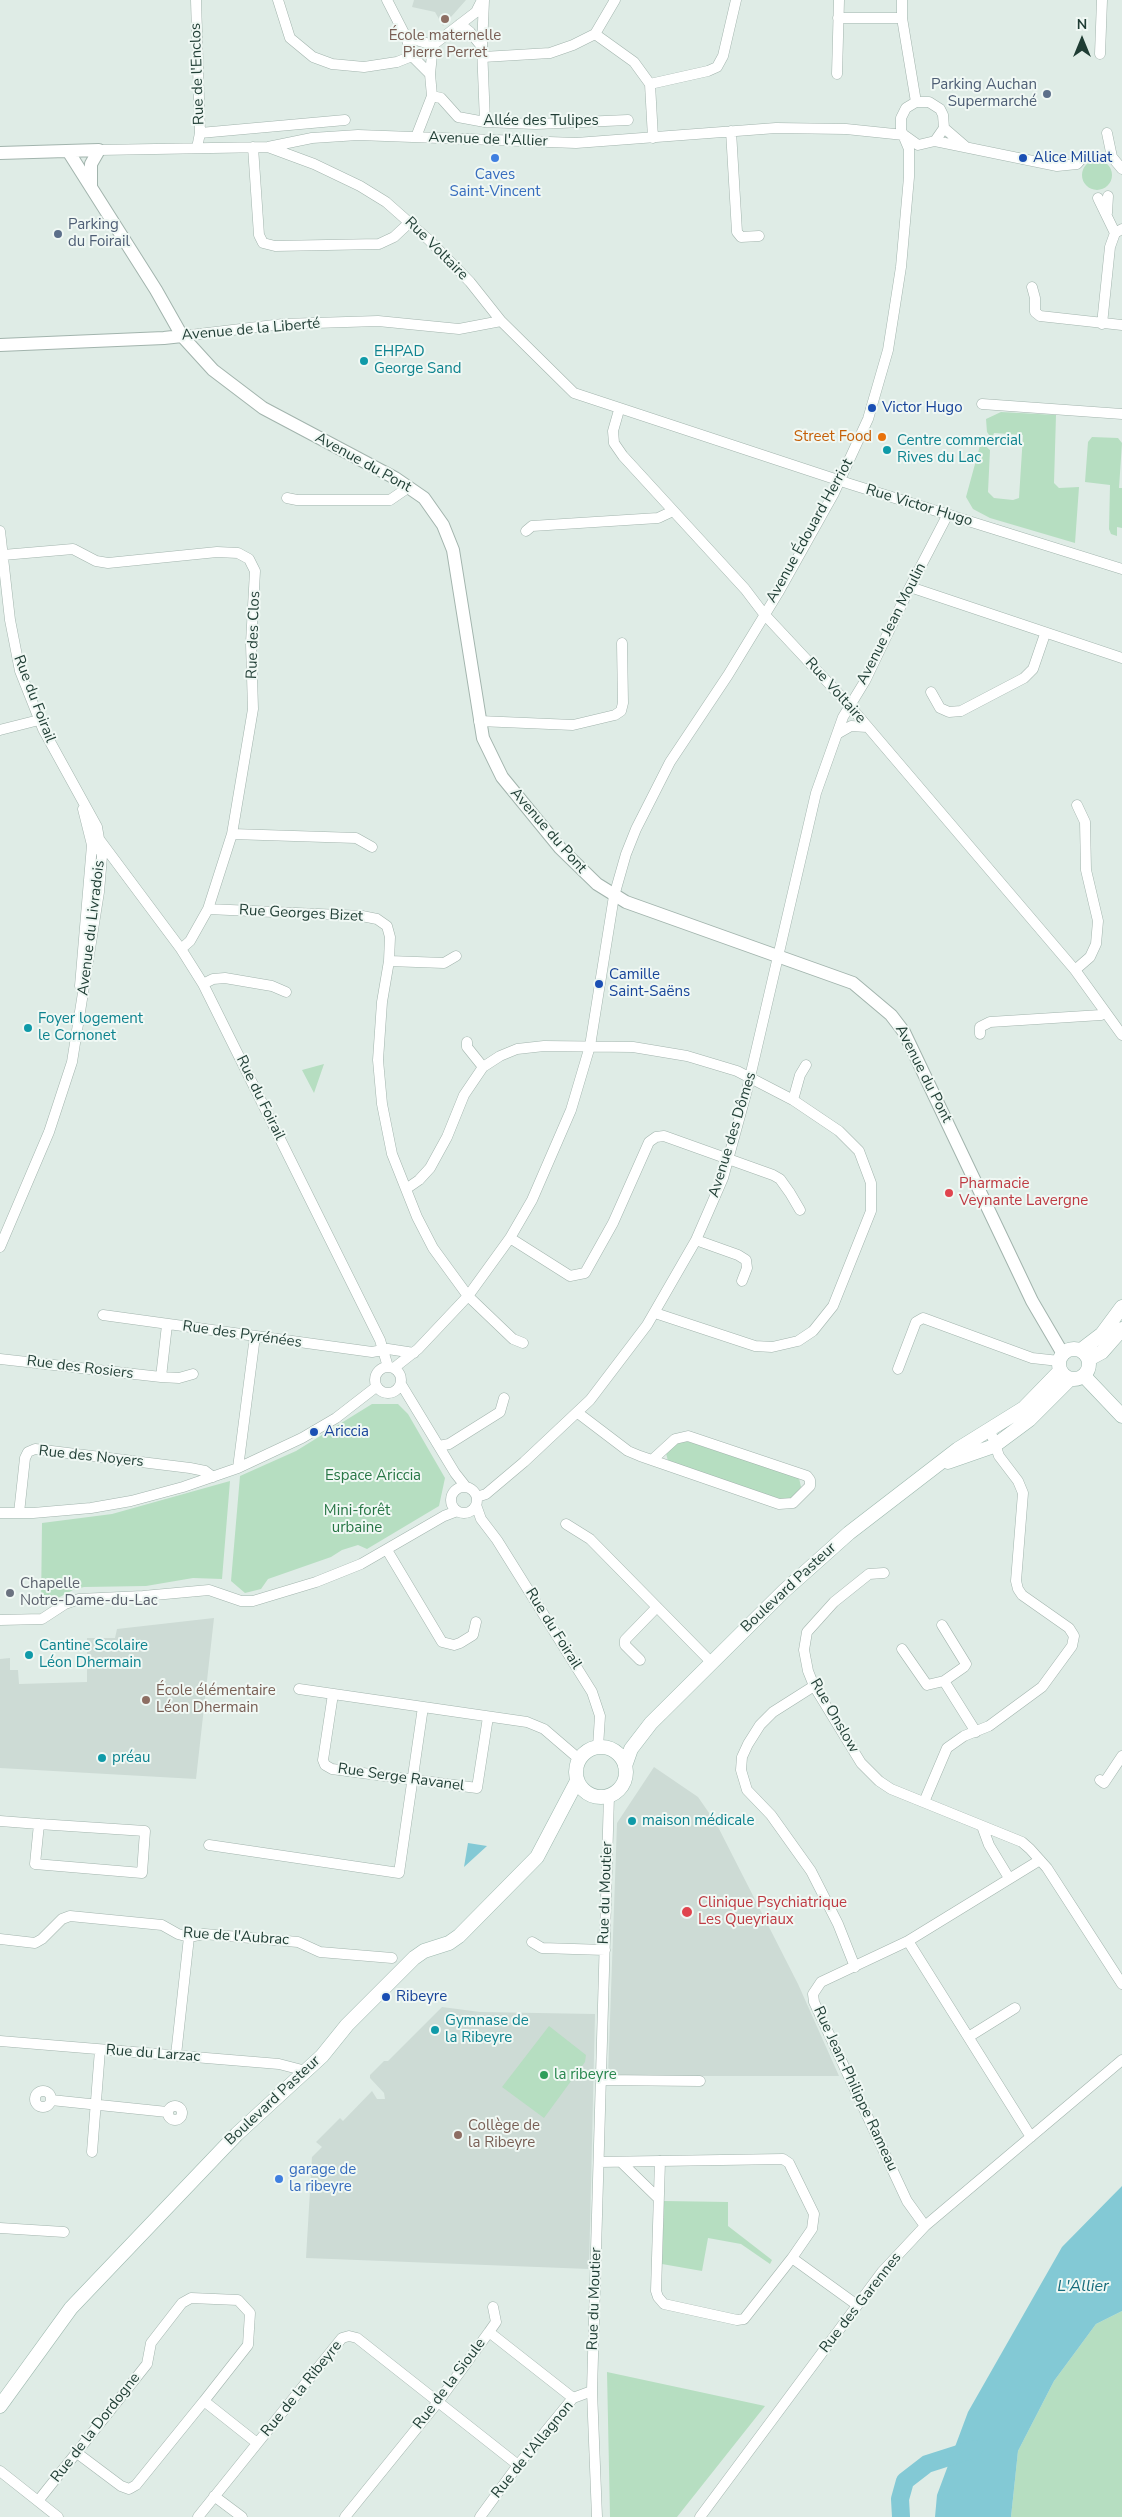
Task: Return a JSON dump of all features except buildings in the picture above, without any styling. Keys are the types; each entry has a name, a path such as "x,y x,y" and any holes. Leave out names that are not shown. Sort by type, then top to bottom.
{"main road":[{"path":"1085,1355 1122,1307"},
{"path":"1122,1329 1102,1352 1085,1355 1072,1349 1063,1366 1084,1376 1122,1416"},
{"path":"1084,1376 1089,1368 1085,1355"},
{"name":"Boulevard Pasteur","path":"615,1751 651,1722 711,1662 849,1532 898,1493 958,1450 1024,1408 1063,1366"},
{"name":"Boulevard Pasteur","path":"938,1466 994,1446 1029,1420 1063,1366"},
{"name":"Boulevard Pasteur","path":"625,1766 631,1749 651,1722"},
{"path":"598,1747 615,1751 625,1766 624,1780 621,1786 609,1795 602,1796 589,1793 578,1781 576,1773 579,1759 591,1749 598,1747"},
{"name":"Boulevard Pasteur","path":"0,2406 66,2315 100,2276 237,2134 306,2071 414,1958 424,1951 449,1943 459,1936 537,1857 578,1781"},
{"name":"Boulevard Pasteur","path":"559,1814 589,1793"}],"street":[{"name":"Rue de l'Enclos","path":"196,0 200,133 197,148"},
{"path":"278,0 290,38 313,57 332,64 364,67 397,62 412,56"},
{"path":"388,0 406,37 412,56 430,74"},
{"path":"416,137 432,96 430,74 434,45 476,12 483,0"},
{"path":"483,0 485,122"},
{"path":"483,52 550,53 573,45 595,34 615,0"},
{"path":"650,84 708,71 717,67 723,56 736,0"},
{"path":"837,74 839,0"},
{"path":"902,0 902,18 916,102"},
{"path":"1100,54 1102,0"},
{"path":"838,18 902,18"},
{"path":"460,24 470,32 483,52"},
{"path":"595,34 634,62 650,84 653,138"},
{"path":"406,37 434,45"},
{"name":"Allée des Tulipes","path":"432,96 440,98 458,117 485,122 536,124 628,120"},
{"path":"877,132 901,118 906,108 916,102 929,102 940,109 943,115 944,128 935,142"},
{"path":"901,118 904,135 918,145 935,142 1057,166 1077,164 1085,155"},
{"path":"200,133 345,120"},
{"name":"Avenue de l'Allier","path":"99,150 268,147 297,140 328,136 576,143 731,131 818,128 904,135"},
{"path":"944,128 967,147"},
{"path":"731,131 737,232 741,237 759,236"},
{"path":"1107,133 1112,157 1120,168"},
{"name":"Avenue Édouard Herriot","path":"391,1367 414,1353 468,1296 510,1238 532,1200 561,1137 590,1046 614,896 626,854 657,783 755,632 778,593 840,481 870,413 888,350 895,317 909,177 909,149 904,135"},
{"path":"253,147 259,235 263,243 275,246 379,244 394,237 410,222"},
{"name":"Rue Voltaire","path":"268,147 314,164 360,186 386,202 410,222 470,282 502,321 574,393"},
{"path":"0,153 99,150 92,164 91,186"},
{"path":"68,151 75,165 91,186"},
{"name":"Avenue du Pont","path":"91,186 156,290 182,336 213,370 263,408 395,478 424,498 443,525 453,550 483,738 502,777 560,848 589,877 614,896 639,908 853,983 892,1015 904,1032 1063,1366"},
{"path":"1102,324 1110,247 1119,231 1107,213 1103,197"},
{"path":"1032,287 1035,298 1035,312 1040,316 1122,325"},
{"name":"Avenue de la Liberté","path":"0,345 182,336 283,324 378,321 458,329 502,321"},
{"name":"Rue Victor Hugo","path":"574,393 620,410 840,481 1122,569"},
{"path":"982,404 1122,414"},
{"name":"Rue Voltaire","path":"620,410 613,431 614,443 745,589 764,614 849,705 1075,970 1122,1035"},
{"path":"288,498 297,500 390,500 409,487"},
{"path":"526,531 532,526 658,518 673,511"},
{"name":"Avenue Jean Moulin","path":"778,956 807,824 849,705 865,681 910,587 948,514"},
{"name":"Rue du Foirail","path":"0,531 3,555 5,621 20,671 39,720 82,802 95,842 102,856"},
{"name":"Rue des Clos","path":"3,555 73,549 96,561 108,563 217,552 238,553 249,559 255,570 251,643 253,710 232,834 208,908 190,941 181,949"},
{"path":"910,587 1122,658"},
{"path":"931,692 940,708 950,712 962,711 1024,678 1033,669 1046,634"},
{"path":"479,721 574,725 615,715 621,711 623,703 622,643"},
{"path":"0,730 39,720"},
{"path":"838,734 851,726 867,727"},
{"path":"1075,970 1090,957 1096,944 1098,921 1086,870 1085,822 1077,805"},
{"path":"232,834 356,838 372,847"},
{"name":"Rue du Foirail","path":"95,842 116,860 181,949 203,984 380,1340 382,1349 391,1367"},
{"name":"Avenue du Livradois","path":"79,1018 80,965 95,842"},
{"path":"102,856 116,860"},
{"name":"Avenue du Livradois","path":"0,1247 60,1104 72,1062 99,892 102,856"},
{"name":"Rue Georges Bizet","path":"208,908 309,912 377,919 387,926 390,938 389,961 382,1002 378,1060 382,1104 392,1154 433,1248 468,1296 513,1339 523,1343"},
{"path":"389,961 444,963 456,956"},
{"name":"Avenue des Dômes","path":"477,1501 511,1474 578,1413 630,1349 655,1313 696,1240 728,1159 751,1078 778,956"},
{"path":"203,984 213,979 225,978 272,986 286,992"},
{"path":"980,1034 980,1026 990,1022 1101,1015 1105,1012"},
{"path":"467,1042 467,1047 483,1067"},
{"path":"406,1189 419,1180 430,1168 447,1137 464,1095 483,1067 500,1056 518,1050 544,1046 633,1047 663,1051 737,1071 793,1100 839,1131 859,1151 871,1183 871,1210 833,1306 824,1320 813,1331 798,1341 772,1346 755,1346 655,1313"},
{"path":"793,1100 800,1075 806,1065"},
{"path":"510,1238 570,1276 585,1273 614,1223 649,1142 656,1137 664,1136 780,1179 800,1210"},
{"path":"696,1240 738,1255 746,1260 742,1281"},
{"name":"Rue des Pyrénées","path":"103,1315 372,1352 382,1349 414,1353"},
{"path":"898,1369 916,1322 923,1318 1032,1358 1063,1366"},
{"path":"161,1377 167,1325"},
{"path":"238,1468 255,1336"},
{"path":"382,1349 378,1371 374,1379 376,1388 383,1393 392,1393 412,1402"},
{"name":"Rue des Rosiers","path":"0,1359 161,1377 179,1378 193,1374"},
{"path":"0,1620 42,1619 65,1604 79,1599 209,1590 241,1601 253,1601 337,1575 387,1550 444,1516 462,1512 477,1501 475,1492 466,1487 454,1473 401,1384 400,1375 391,1367 378,1371"},
{"path":"392,1393 401,1384"},
{"path":"0,1513 112,1505 159,1494 213,1477 238,1468 314,1432 376,1388"},
{"path":"439,1446 449,1444 500,1412 504,1398"},
{"path":"578,1413 628,1451 652,1460 779,1504 793,1504 810,1486 807,1476 688,1436 675,1438 652,1460"},
{"path":"924,1802 947,1748 964,1736 996,1721 1042,1687 1072,1646 1074,1636 1069,1628 1022,1595 1018,1589 1016,1581 1024,1493 994,1446 990,1430"},
{"name":"Rue des Noyers","path":"19,1513 25,1458 28,1452 35,1449 190,1468 205,1471 213,1477"},
{"path":"454,1473 451,1501 462,1512"},
{"path":"453,1493 459,1488 466,1487"},
{"name":"Rue du Foirail","path":"477,1501 481,1520 497,1540 592,1692 600,1716 598,1747"},
{"name":"Rue du Foirail","path":"462,1512 481,1520"},
{"path":"566,1524 590,1540 711,1662"},
{"path":"387,1550 442,1642 454,1645 460,1643 472,1635 476,1622"},
{"name":"Rue Onslow","path":"884,1573 869,1574 834,1602 807,1632 804,1650 808,1671 814,1686 869,1773 891,1789 1022,1842 1040,1860 1122,1984"},
{"path":"640,1660 625,1645 625,1640 657,1607"},
{"path":"902,1649 927,1684 944,1681 966,1664 942,1625"},
{"path":"944,1681 976,1732"},
{"path":"814,1686 773,1712 760,1725 742,1757 741,1770 747,1790 771,1815 811,1871 838,1924 855,1966"},
{"path":"299,1689 536,1725 579,1759"},
{"name":"Rue Serge Ravanel","path":"333,1694 323,1760 325,1766 332,1769 477,1788 488,1717"},
{"path":"209,1845 399,1872 423,1707"},
{"path":"1100,1780 1104,1783 1122,1756"},
{"name":"Rue du Moutier","path":"597,2517 592,2391 609,1795"},
{"path":"0,1821 145,1831 142,1873 35,1864 39,1824"},
{"path":"982,1826 990,1845 1010,1878 1040,1860"},
{"name":"Rue Jean-Philippe Rameau","path":"925,2226 907,2201 814,2002 813,1994 821,1982 908,1941 1010,1878"},
{"name":"Rue de l'Aubrac","path":"0,1940 35,1943 42,1940 62,1919 70,1916 162,1925 178,1934 189,1937 204,1934 298,1942 320,1952 392,1958"},
{"path":"176,2055 189,1937"},
{"path":"908,1941 970,2036 976,2050 1031,2136"},
{"path":"532,1942 542,1948 605,1950"},
{"path":"970,2036 1015,2008"},
{"name":"Rue du Larzac","path":"0,2041 279,2064 306,2071"},
{"path":"92,2152 100,2050"},
{"name":"Rue des Garennes","path":"700,2517 882,2272 925,2226 1122,2060"},
{"path":"601,2080 700,2080"},
{"path":"50,2100 167,2112"},
{"path":"599,2162 622,2162 660,2161 783,2159 789,2163 814,2214 812,2229 792,2258 744,2319 737,2320 664,2304 658,2297 656,2291 660,2161"},
{"path":"622,2162 658,2198"},
{"path":"0,2228 64,2232"},
{"path":"792,2258 857,2305"},
{"name":"Rue de la Dordogne","path":"38,2502 147,2364 151,2343 182,2303 191,2298 238,2300 250,2313 248,2345 136,2485 129,2489 121,2486 77,2453"},
{"path":"489,2332 496,2322 493,2306"},
{"name":"Rue de la Sioule","path":"345,2517 438,2402 489,2332 572,2398"},
{"name":"Rue de la Ribeyre","path":"198,2517 342,2338 349,2336 357,2338 518,2465"},
{"name":"Rue de l'Allagnon","path":"480,2517 518,2465 572,2398 592,2391"},
{"path":"204,2401 257,2443"},
{"path":"1,2472 58,2517"},
{"path":"214,2496 242,2517"}],"shaded area":[{"name":"École maternelle Pierre Perret","path":"414,0 466,0 443,26 435,12 412,7"},
{"name":"École élémentaire Léon Dhermain","path":"214,1618 196,1779 0,1768 0,1659 10,1658 10,1670 18,1670 19,1684 87,1682 87,1638 115,1638 117,1629"},
{"name":"Clinique Psychiatrique Les Queyriaux","path":"654,1767 698,1797 716,1823 798,1984 839,2076 608,2076 617,1823"},
{"name":"Collège de la Ribeyre","path":"442,2007 480,2012 595,2014 589,2269 306,2258 312,2157 322,2147 316,2142 340,2118 343,2121 372,2091 377,2099 385,2099 384,2093 370,2078 370,2075 384,2061 388,2061"}],"green space":[{"path":"1097,160 1103,161 1111,169 1111,181 1103,189 1097,190 1091,189 1083,181 1082,175 1083,169 1091,161"},
{"path":"1001,412 1056,415 1054,483 1059,488 1079,487 1075,543 990,518 973,509 966,497 981,442 990,450 988,492 994,498 1013,500 1019,498 1023,435 994,433 992,439 987,432 986,419"},
{"path":"1092,437 1118,438 1122,443 1119,488 1122,488 1122,528 1117,527 1117,536 1111,534 1109,529 1110,485 1085,482 1088,442"},
{"path":"324,1064 314,1093 302,1070"},
{"name":"Espace Ariccia","path":"372,1404 398,1404 408,1414 445,1478 439,1506 367,1549 358,1545 342,1550 331,1557 268,1579 261,1589 245,1593 231,1581 240,1476 296,1451"},
{"path":"687,1441 799,1478 801,1487 791,1499 780,1499 668,1461 666,1453 678,1443"},
{"path":"230,1481 222,1579 193,1578 146,1586 84,1587 73,1590 41,1607 42,1523 112,1514"},
{"name":"la ribeyre","path":"549,2026 586,2055 585,2062 544,2118 502,2087"},
{"path":"664,2201 728,2202 728,2226 772,2260 770,2264 741,2244 708,2238 702,2271 662,2264"},
{"path":"1122,2311 1122,2517 1011,2517 1018,2451 1054,2381 1096,2324"},
{"path":"607,2372 765,2406 677,2517 610,2517"}],"water":[{"path":"468,1843 487,1846 464,1867"},
{"name":"L'Allier","path":"1122,2186 1122,2311 1096,2324 1054,2381 1018,2451 1011,2517 935,2517 937,2495 968,2412 1062,2247"}],"waterway":[{"path":"901,2517 900,2499 905,2481 927,2464 974,2449"}],"place":[{"name":"École maternelle Pierre Perret","path":"445,19"},
{"name":"Parking Auchan Supermarché","path":"1047,94"},
{"name":"Caves Saint-Vincent","path":"495,158"},
{"name":"Alice Milliat","path":"1023,158"},
{"name":"Parking du Foirail","path":"58,234"},
{"name":"EHPAD George Sand","path":"364,361"},
{"name":"Victor Hugo","path":"872,408"},
{"name":"Street Food","path":"882,437"},
{"name":"Centre commercial Rives du Lac","path":"887,450"},
{"name":"Camille Saint-Saëns","path":"599,984"},
{"name":"Foyer logement le Cornonet","path":"28,1028"},
{"name":"Pharmacie Veynante Lavergne","path":"949,1193"},
{"name":"Ariccia","path":"314,1432"},
{"name":"Chapelle Notre-Dame-du-Lac","path":"10,1593"},
{"name":"Cantine Scolaire Léon Dhermain","path":"29,1655"},
{"name":"École élémentaire Léon Dhermain","path":"146,1700"},
{"name":"préau","path":"102,1758"},
{"name":"maison médicale","path":"632,1821"},
{"name":"Clinique Psychiatrique Les Queyriaux","path":"687,1912"},
{"name":"Ribeyre","path":"386,1997"},
{"name":"Gymnase de la Ribeyre","path":"435,2030"},
{"name":"la ribeyre","path":"544,2075"},
{"name":"Collège de la Ribeyre","path":"458,2135"},
{"name":"garage de la ribeyre","path":"279,2179"}],"park label":[{"name":"Mini-forêt urbaine","path":"357,1520"}]}
